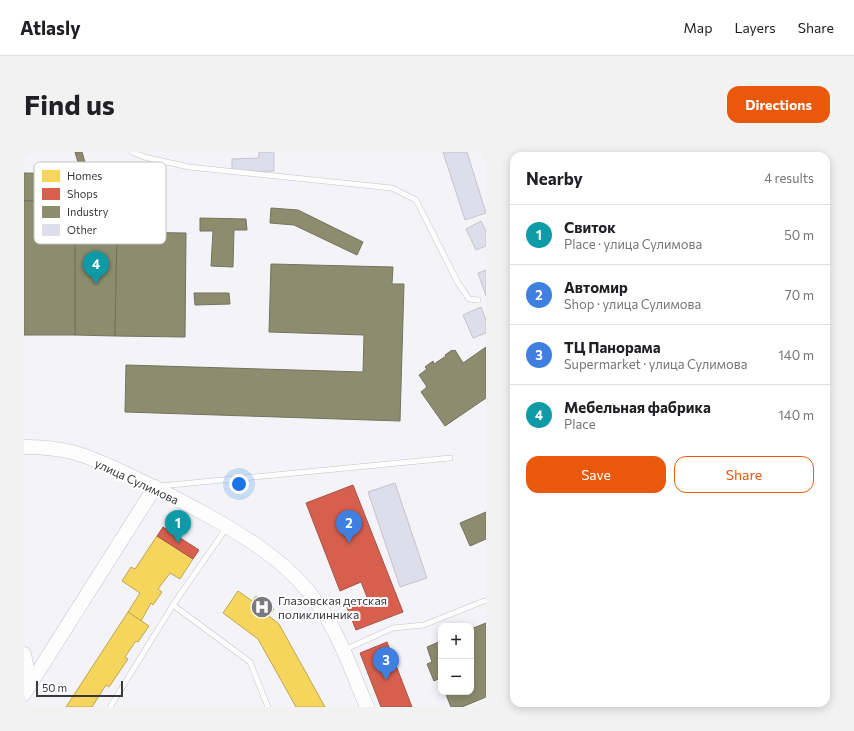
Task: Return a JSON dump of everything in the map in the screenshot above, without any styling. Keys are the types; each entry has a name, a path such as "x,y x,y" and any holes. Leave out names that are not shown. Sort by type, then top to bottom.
{"main road":[{"name":"улица Сулимова","path":"24,447 48,447 73,452 120,471 155,487 228,527 280,562 308,591 322,610 337,636 367,707"},
{"path":"27,689 155,487"},
{"path":"24,654 27,689"}],"lane":[{"path":"132,152 144,157 189,167 392,188 416,200 458,283 469,299 478,300"},
{"path":"155,487 450,458"},
{"path":"110,707 173,605 228,527"},
{"path":"343,650 393,628 424,625 484,601"},
{"path":"173,605 250,662 268,707"}],"building: Homes":[{"path":"157,536 193,559 180,579 170,573 158,589 162,592 153,605 151,603 141,621 128,612 140,593 122,581 131,567 135,569"},
{"path":"238,591 252,601 256,596 274,609 269,616 279,624 325,707 296,707 258,639 223,613"},
{"path":"128,612 149,626 125,657 128,659 109,687 106,685 92,707 66,707"}],"building: Shops":[{"path":"353,485 403,612 356,630 346,605 367,597 361,582 340,591 306,503"},
{"path":"163,527 199,550 193,559 157,536"},
{"path":"387,642 412,707 381,707 360,653"}],"building: Industry":[{"path":"75,152 82,152 85,162 78,162"},
{"path":"24,173 34,173 34,201 24,201"},
{"path":"24,201 34,201 34,244 75,244 75,335 24,335"},
{"path":"271,208 298,210 363,242 357,255 294,225 270,223"},
{"path":"200,218 246,219 247,230 234,230 233,267 211,266 213,231 200,231"},
{"path":"166,233 186,233 185,337 115,336 117,244 166,244"},
{"path":"75,244 117,244 115,336 75,335"},
{"path":"271,264 393,267 392,284 404,284 400,421 125,412 126,365 363,372 364,335 269,332"},
{"path":"194,293 229,293 230,304 195,305"},
{"path":"486,347 486,398 445,426 421,392 427,387 419,375 427,369 425,367 433,361 434,364 452,350 455,350 463,363"},
{"path":"486,512 486,539 470,546 460,523"},
{"path":"486,623 486,697 462,707 451,707 446,695 474,695 474,628"},
{"path":"438,642 438,679 434,681 427,664 432,662 427,647"}],"building: Other":[{"path":"259,152 274,152 274,171 232,172 232,159 259,158"},
{"path":"443,152 467,152 486,213 465,220"},
{"path":"481,221 486,231 486,246 476,250 466,229"},
{"path":"486,270 486,296 478,273"},
{"path":"481,307 486,320 486,333 473,338 463,315"},
{"path":"395,483 427,578 400,587 368,492"}],"place":[{"name":"Мебельная фабрика","path":"96,284"},
{"name":"Свиток","path":"178,543"},
{"name":"Автомир","path":"349,543"},
{"name":"Глазовская детская поликлинника","path":"262,607"},
{"name":"ТЦ Панорама","path":"386,680"}]}
